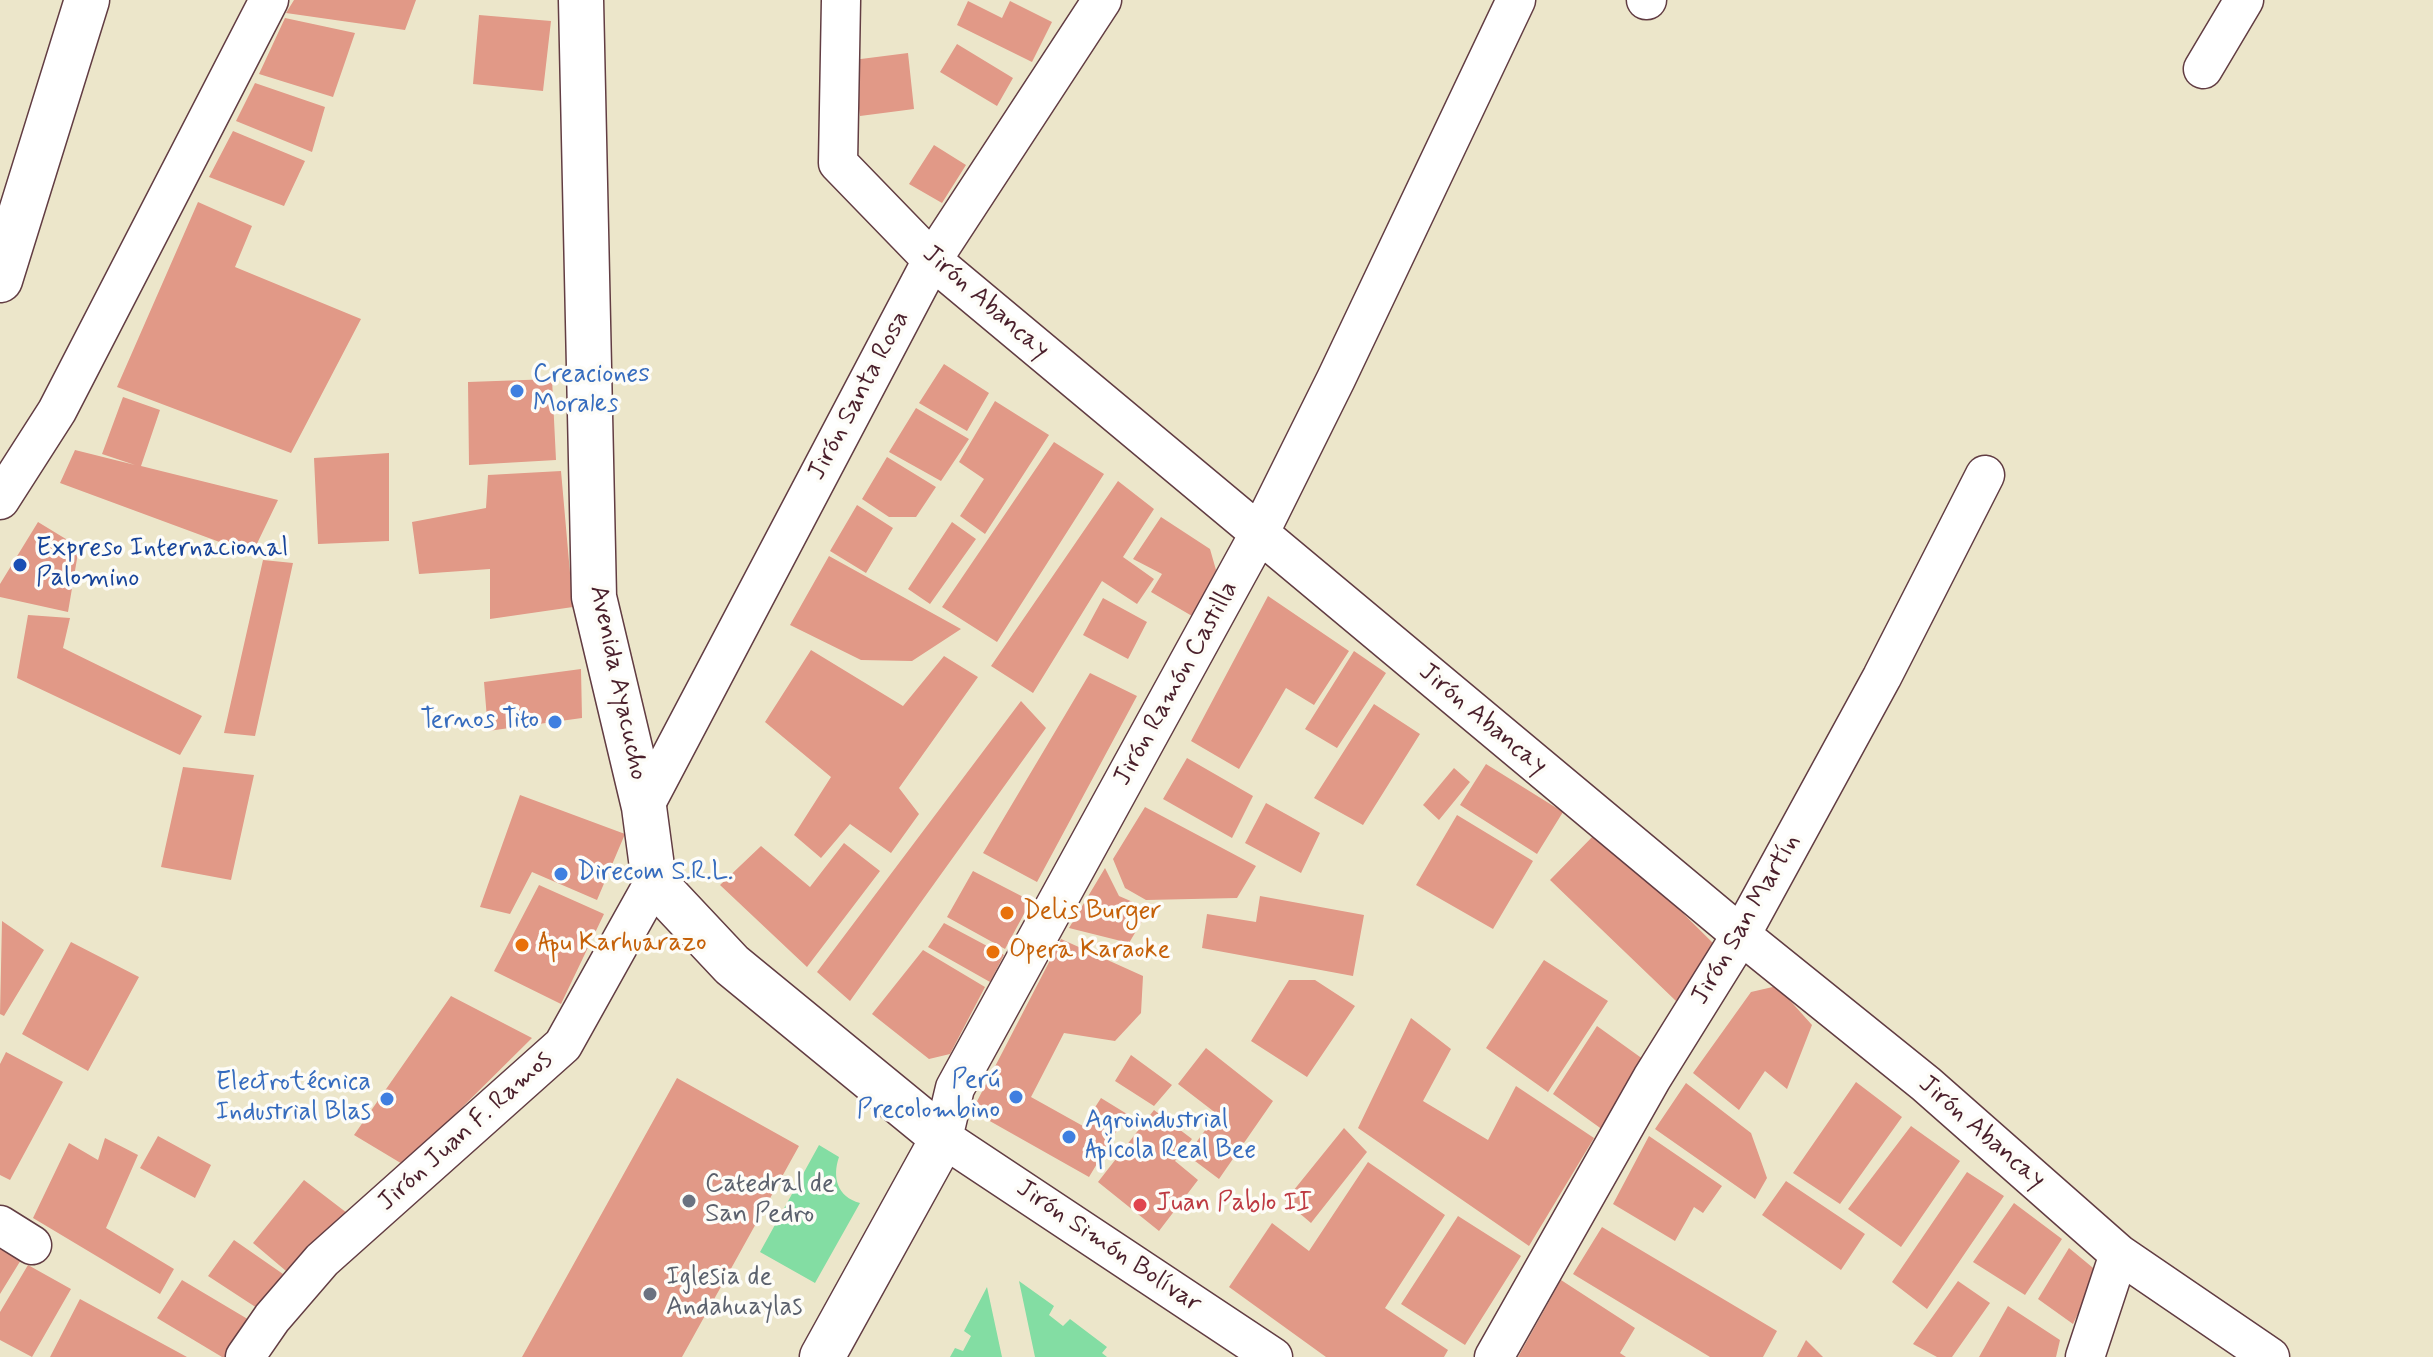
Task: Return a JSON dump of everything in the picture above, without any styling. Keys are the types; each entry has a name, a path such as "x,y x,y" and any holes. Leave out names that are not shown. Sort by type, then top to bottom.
{"main road":[{"path":"0,280 87,0"},
{"name":"Avenida Ayacucho","path":"581,0 594,597 644,807 654,882"},
{"path":"654,882 732,965 943,1138"},
{"name":"Jirón Ramón Castilla","path":"822,1357 943,1138"}],"street":[{"path":"0,500 57,411 269,0"},
{"name":"Jirón Abancay","path":"841,0 838,163 932,260 1741,935 1926,1084 2119,1254 2270,1357"},
{"name":"Jirón Santa Rosa","path":"644,807 932,260 1102,0"},
{"name":"Jirón Ramón Castilla","path":"943,1138 955,1088 1259,534 1516,0"},
{"path":"2203,69 2244,0"},
{"name":"Jirón San Martín","path":"1494,1357 1652,1078 1741,935 1882,677 1985,475"},
{"name":"Jirón Juan F. Ramos","path":"245,1357 272,1318 322,1260 563,1045 654,882"},
{"name":"Jirón Simón Bolívar","path":"943,1138 1273,1357"},
{"path":"0,1225 32,1245"},
{"path":"2085,1357 2119,1254"}],"green space":[{"path":"819,1145 839,1157 836,1172 838,1185 846,1196 860,1203 815,1283 760,1252"},
{"path":"1019,1281 1054,1306 1049,1315 1063,1326 1070,1319 1107,1347 1102,1353 1107,1357 1035,1357"},
{"path":"987,1287 1002,1357 950,1357 955,1348 963,1351 971,1336 964,1331"}],"building":[{"path":"294,0 416,0 405,30 286,13"},
{"path":"968,1 1002,18 1010,1 1052,22 1032,62 957,25"},
{"path":"479,15 551,21 543,91 473,84"},
{"path":"285,18 355,33 333,97 259,74"},
{"path":"957,44 1013,78 997,106 940,72"},
{"path":"908,53 914,109 860,116 853,60"},
{"path":"255,83 325,107 312,152 236,121"},
{"path":"233,131 305,161 284,206 209,177"},
{"path":"934,145 966,165 942,203 909,184"},
{"path":"198,202 252,226 235,267 361,319 291,453 117,387"},
{"path":"944,364 989,393 967,431 919,403"},
{"path":"552,379 556,460 469,465 468,382"},
{"path":"123,397 160,410 141,466 278,500 252,554 60,483 75,450 135,465 102,454"},
{"path":"995,401 1049,435 985,534 960,516 984,479 959,462"},
{"path":"916,408 969,439 941,481 889,452"},
{"path":"1054,442 1104,474 997,642 942,607"},
{"path":"389,453 389,541 318,544 314,458"},
{"path":"887,457 936,487 916,517 889,517 862,499"},
{"path":"561,471 573,607 490,619 490,569 419,574 412,522 486,508 488,475"},
{"path":"1118,481 1154,509 1123,557 1154,579 1137,604 1102,581 1033,693 991,666"},
{"path":"857,505 893,528 866,573 830,551"},
{"path":"1161,517 1210,549 1216,570 1192,616 1151,592 1162,574 1133,559"},
{"path":"38,522 79,547 68,612 0,597 0,584"},
{"path":"952,522 976,539 930,604 908,589"},
{"path":"829,556 961,629 912,661 861,660 790,625"},
{"path":"263,560 293,563 255,736 224,733"},
{"path":"1268,596 1349,651 1314,705 1286,688 1239,769 1191,741"},
{"path":"1103,598 1147,622 1128,659 1083,635"},
{"path":"28,615 70,618 63,648 202,716 180,755 17,678"},
{"path":"811,650 903,706 944,656 978,677 899,788 919,814 891,853 850,824 821,858 794,835 831,777 765,722"},
{"path":"1354,651 1386,673 1337,748 1305,729"},
{"path":"581,669 582,718 488,731 484,682"},
{"path":"1090,673 1137,696 1037,882 983,853"},
{"path":"1021,701 1046,728 850,1001 817,972"},
{"path":"1374,704 1420,734 1363,825 1314,798"},
{"path":"1187,758 1253,796 1232,838 1163,799"},
{"path":"1486,764 1563,812 1537,854 1460,805"},
{"path":"183,767 254,775 231,880 161,867"},
{"path":"1454,768 1470,782 1439,820 1423,805"},
{"path":"520,795 625,834 597,900 532,872 510,914 480,907"},
{"path":"1266,803 1320,833 1301,873 1245,843"},
{"path":"1145,807 1256,866 1237,898 1146,900 1125,888 1113,859"},
{"path":"1457,815 1533,861 1493,929 1416,885"},
{"path":"1599,830 1720,950 1676,1001 1550,880"},
{"path":"844,843 880,871 807,967 720,885 761,846 810,887"},
{"path":"1105,868 1119,896 1149,909 1129,943 1069,928"},
{"path":"973,871 1031,901 1005,949 947,917"},
{"path":"539,885 604,914 561,1004 494,971"},
{"path":"1260,896 1364,915 1353,976 1202,948 1207,914 1256,922"},
{"path":"2,921 44,950 4,1016 0,1014"},
{"path":"944,923 1004,955 990,982 928,947"},
{"path":"1061,939 1143,976 1141,1013 1115,1041 1064,1033 1031,1097 1083,1126 1101,1098 1127,1114 1089,1177 972,1111"},
{"path":"71,942 139,977 88,1071 22,1034"},
{"path":"923,950 985,987 950,1054 929,1059 872,1014"},
{"path":"1544,960 1608,1001 1548,1092 1486,1048"},
{"path":"1289,980 1315,980 1355,1006 1307,1077 1251,1041"},
{"path":"1777,986 1812,1025 1787,1089 1765,1071 1739,1110 1693,1073 1751,992"},
{"path":"451,996 532,1038 404,1165 354,1135"},
{"path":"1411,1018 1451,1049 1423,1101 1488,1140 1516,1086 1594,1138 1529,1246 1358,1128"},
{"path":"1597,1026 1647,1062 1603,1130 1553,1094"},
{"path":"1206,1048 1273,1101 1219,1179 1187,1155 1217,1114 1178,1084"},
{"path":"6,1052 63,1082 10,1180 0,1175 0,1064"},
{"path":"1131,1055 1172,1085 1154,1106 1115,1081"},
{"name":"Catedral de San Pedro","path":"677,1078 799,1146 682,1357 522,1357"},
{"path":"1856,1082 1902,1117 1840,1204 1793,1173"},
{"path":"1686,1083 1751,1133 1767,1178 1755,1199 1655,1129"},
{"path":"1154,1110 1192,1139 1175,1161 1198,1180 1159,1231 1098,1182"},
{"path":"1911,1126 1960,1161 1901,1247 1848,1209"},
{"path":"1344,1128 1367,1152 1311,1223 1285,1201"},
{"path":"158,1136 211,1165 195,1198 140,1168"},
{"path":"1649,1136 1722,1186 1703,1213 1694,1207 1675,1241 1613,1204"},
{"path":"105,1138 138,1155 106,1228 174,1269 160,1294 33,1218 69,1143 98,1160"},
{"path":"1368,1162 1445,1215 1385,1308 1448,1350 1444,1357 1326,1357 1229,1287 1272,1223 1309,1251"},
{"path":"1967,1172 2004,1196 1927,1309 1892,1282"},
{"path":"304,1180 347,1213 292,1276 253,1243"},
{"path":"1786,1181 1865,1234 1841,1270 1762,1215"},
{"path":"2014,1203 2062,1239 2025,1295 1973,1262"},
{"path":"1458,1216 1521,1256 1465,1345 1401,1304"},
{"path":"1602,1227 1777,1331 1763,1357 1710,1357 1573,1274"},
{"path":"234,1240 283,1274 257,1308 208,1276"},
{"path":"0,1241 24,1255 0,1294"},
{"path":"2069,1248 2098,1272 2073,1324 2038,1299"},
{"path":"28,1265 71,1289 32,1357 0,1340 0,1312"},
{"path":"182,1280 256,1324 236,1357 222,1357 157,1318"},
{"path":"1561,1280 1635,1328 1620,1353 1626,1357 1518,1357"},
{"path":"1958,1281 1990,1303 1952,1357 1937,1357 1913,1344"},
{"path":"80,1299 187,1357 50,1357"},
{"path":"2008,1306 2060,1340 2056,1357 1979,1357"},
{"path":"1806,1340 1823,1357 1797,1357"}],"place":[{"name":"Creaciones Morales","path":"517,391"},
{"name":"Expreso Internacional Palomino","path":"20,565"},
{"name":"Ternos Tito","path":"555,722"},
{"name":"Direcom S.R.L.","path":"561,874"},
{"name":"Delis Burger","path":"1007,913"},
{"name":"Apu Karhuarazo","path":"522,945"},
{"name":"Opera Karaoke","path":"993,952"},
{"name":"Perú Precolombino","path":"1016,1097"},
{"name":"Electrotécnica Industrial Blas","path":"387,1099"},
{"name":"Agroindustrial Apícola Real Bee","path":"1069,1137"},
{"name":"Catedral de San Pedro","path":"689,1201"},
{"name":"Juan Pablo II","path":"1140,1205"},
{"name":"Iglesia de Andahuaylas","path":"650,1294"}]}
